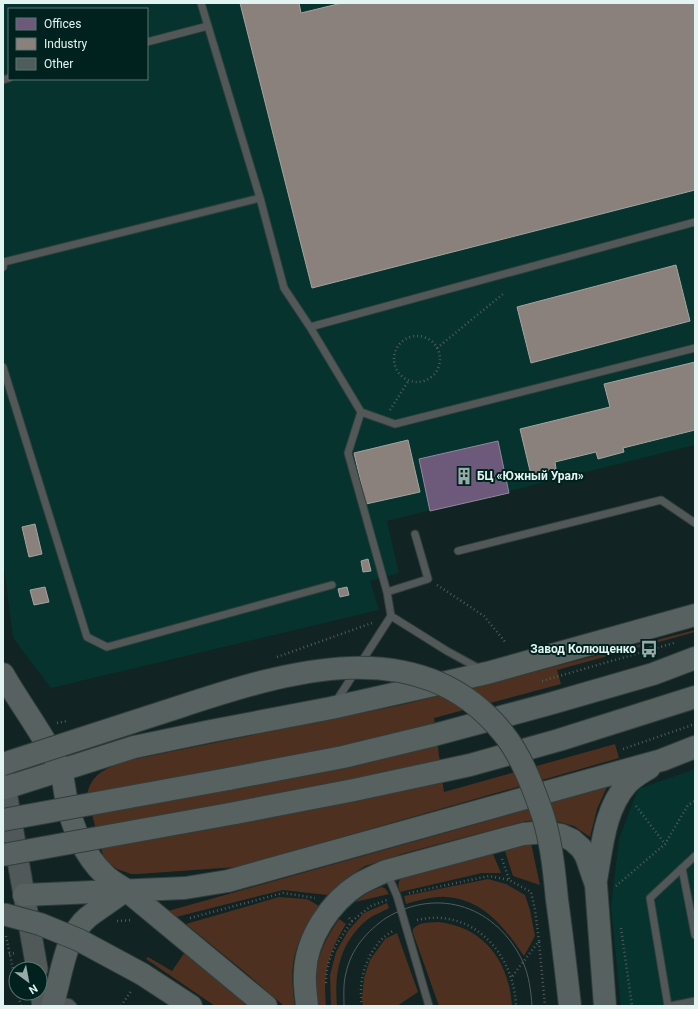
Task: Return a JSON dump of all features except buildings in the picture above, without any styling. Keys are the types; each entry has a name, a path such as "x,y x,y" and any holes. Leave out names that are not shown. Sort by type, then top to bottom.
{"main road":[{"path":"36,961 4,781 61,771 134,747 331,708 487,673 695,615"},
{"path":"3,820 343,757 434,735 549,704 653,674 695,658"},
{"path":"3,764 216,695 250,685 299,674 335,669 377,668 396,670 436,682 471,701 490,719 504,734 525,770 541,809 552,851 570,1006"},
{"path":"3,674 61,771 67,803 76,830 90,857 104,875 126,890 266,1006"},
{"path":"3,855 235,813 354,790 470,765 559,740 695,697"},
{"path":"24,895 185,888 228,881 662,760 695,747"},
{"path":"605,1006 596,885 604,834 610,812 627,784 637,775 662,760"},
{"path":"307,1006 305,972 309,950 317,932 333,907 345,895 373,876 516,836 545,832 561,835 572,840 581,848 586,856 596,885"},
{"path":"51,1001 70,942 78,929 87,918 126,890"},
{"path":"5,924 40,924 79,940 138,981 191,1006"}],"lane":[{"path":"201,3 260,198 284,288 310,327 362,412 395,424 695,348"},
{"path":"148,42 208,26"},
{"path":"3,267 4,262 260,198"},
{"path":"310,327 695,222"},
{"path":"3,367 86,637 107,647 332,585"},
{"path":"331,708 391,616 387,592 348,452 362,412"},
{"path":"458,551 661,500 695,523"},
{"path":"387,592 428,579 415,534"},
{"path":"391,616 447,651 487,673"},
{"path":"695,856 650,898 669,1006 695,1001"},
{"path":"682,868 695,935"},
{"path":"386,872 397,896 429,1006"}],"path":[{"path":"437,348 503,294"},
{"path":"412,336 427,338 433,342 437,348 439,363 436,371 431,377 424,380 416,382 409,380 402,376 394,363 396,349 400,343 412,336"},
{"path":"383,420 409,380"},
{"path":"428,579 484,616 506,643"},
{"path":"542,681 680,642"},
{"path":"646,741 695,724"},
{"path":"632,801 665,844"},
{"path":"362,1006 360,997 362,978 369,957 382,939 405,923 427,918 452,920 473,928 491,942 504,959 511,978 516,999 516,1006"},
{"path":"326,989 326,976 332,951 352,921"},
{"path":"5,924 12,961"},
{"path":"538,941 545,1006"},
{"path":"121,1006 138,981"}],"shaded area":[{"path":"3,3 695,3 695,445 387,521 399,573 370,581 379,610 51,688 13,638 3,559"},
{"path":"695,630 695,632 557,670 561,684 434,718 444,792 615,744 619,758 237,867 131,874 117,869 104,859 87,796 89,788 96,777 112,766 125,761 401,705"},
{"path":"695,769 695,1006 621,1006 611,907 619,839 638,789"},
{"path":"607,787 597,809 590,837 574,826 552,820 526,821 405,853 365,866 327,895 283,890 176,917 168,911"},
{"path":"531,843 540,885 513,876 505,851"},
{"path":"493,854 501,873 482,873 400,892 398,884 402,878"},
{"path":"488,879 506,884 525,895 530,910 535,936 524,956 509,935 492,917 471,903 459,899 436,897 406,904 404,896"},
{"path":"381,887 385,888 389,894 355,902 367,893"},
{"path":"279,897 307,899 319,906 304,931 295,953 292,977 295,1006 284,1006 186,924"},
{"path":"387,903 389,908 367,920 350,938 338,970 336,994 337,1006 331,1006 330,975 336,952 348,931 364,913"},
{"path":"339,919 346,924 328,963 325,983 326,1006 319,1006 317,998 316,974 319,957 325,942"},
{"path":"438,922 454,925 469,931 481,939 491,949 506,975 512,1006 439,1006 413,933 413,929 416,926 425,923"},
{"path":"397,933 418,992 397,1006 363,1006 362,998 364,978 370,960 385,939"},
{"path":"185,952 250,1006 215,1006 146,959 148,957 172,971"}],"tram line":[{"path":"344,1006 344,981 348,964 356,948 366,935 386,918 406,908 426,904 446,903 465,907 482,915 498,927 512,943 523,962 527,973 532,1006"}],"place":[{"name":"БЦ «Южный Урал»","path":"464,476"},
{"name":"Завод Колющенко","path":"649,649"}]}
